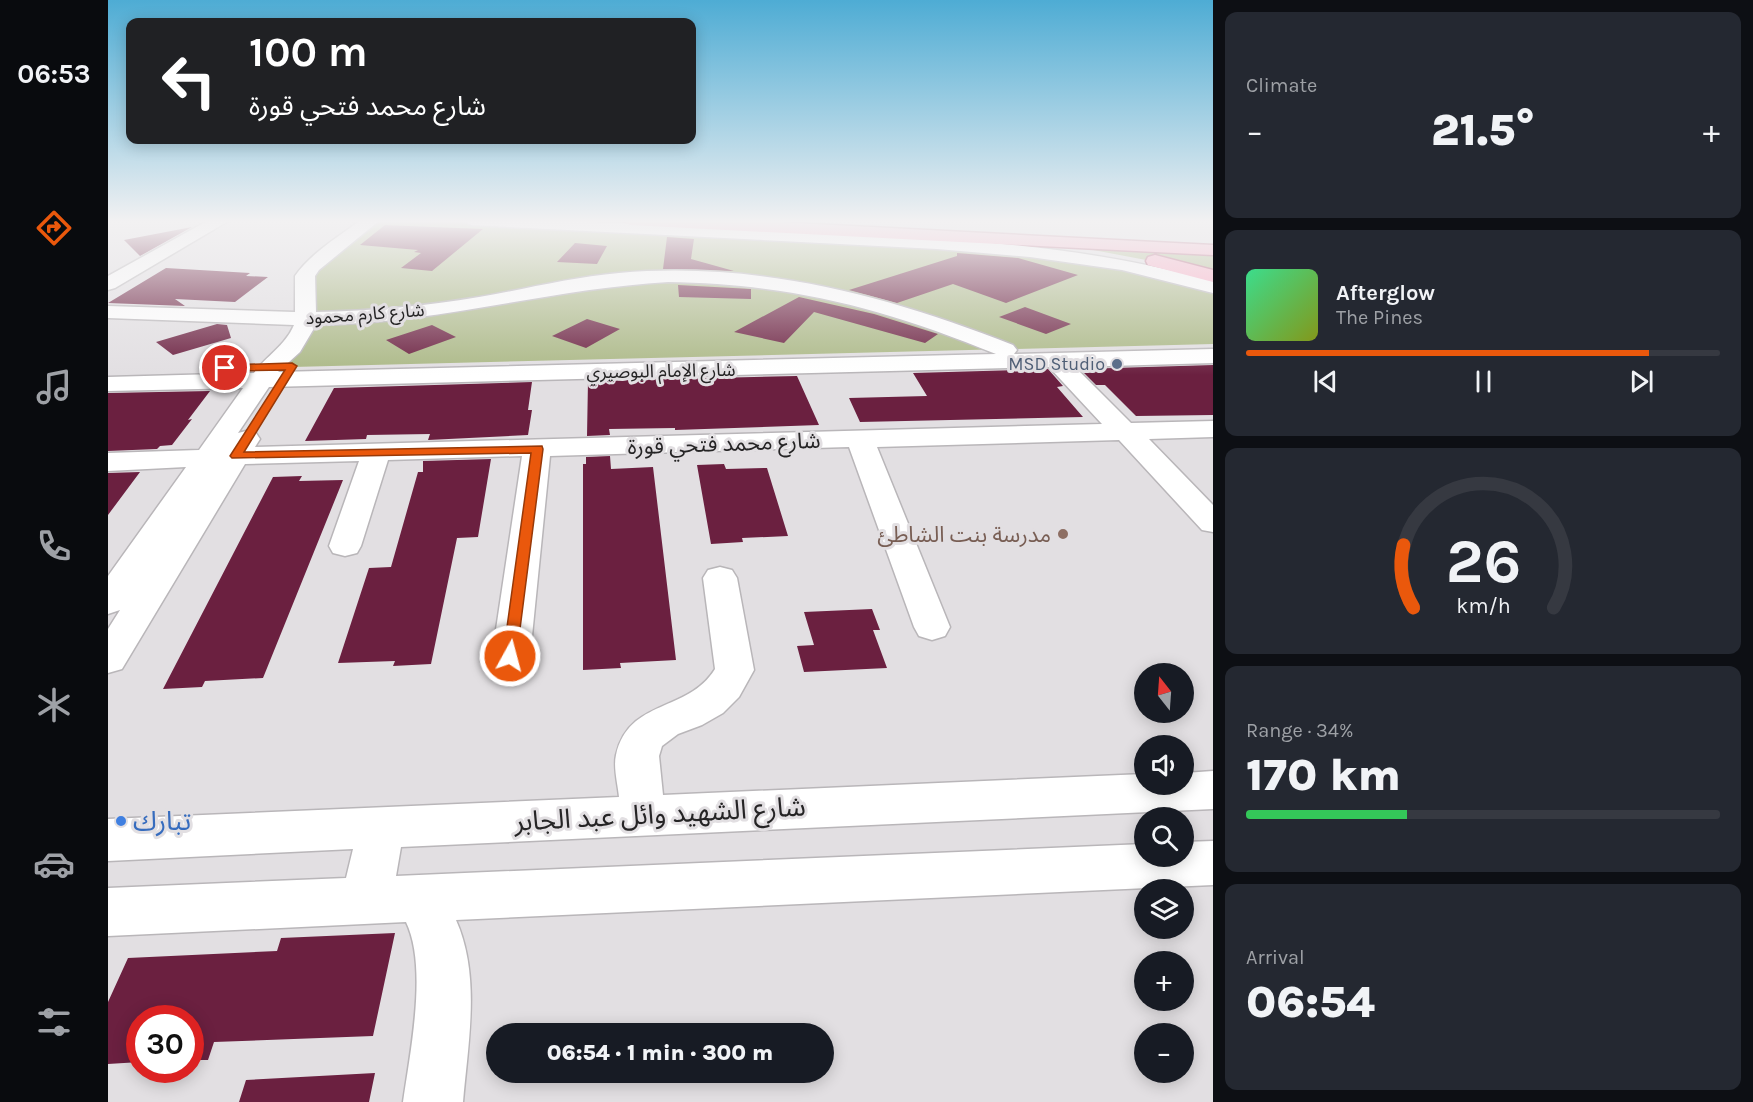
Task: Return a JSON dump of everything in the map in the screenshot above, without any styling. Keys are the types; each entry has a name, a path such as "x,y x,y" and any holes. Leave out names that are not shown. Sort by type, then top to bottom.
{"main road":[{"path":"1194,271 1213,276"}],"street":[{"path":"108,284 130,271"},
{"path":"108,659 221,457 304,329 306,319 305,276 308,271"},
{"name":"شارع كارم محمود","path":"108,312 306,319 432,310 621,279 680,275 689,271"},
{"name":"شارع كارم محمود","path":"765,271 795,286 864,301 956,329 1005,350"},
{"path":"1153,271 1213,287"},
{"name":"شارع الإمام البوصيري","path":"108,384 278,370 1213,344"},
{"name":"شارع الإمام البوصيري","path":"108,371 1056,361 1213,356"},
{"path":"1056,361 1213,523"},
{"name":"شارع محمد فتحي قورة","path":"108,462 1213,429"},
{"path":"860,439 932,627"},
{"path":"510,656 537,449"},
{"path":"345,546 376,453"},
{"path":"108,602 221,457"},
{"path":"643,815 637,756 645,736 663,723 688,714 708,702 724,687 735,670 720,578"},
{"name":"شارع الشهيد وائل عبد الجابر","path":"108,840 1213,790"},
{"path":"366,901 382,827"},
{"path":"108,912 1213,863"},
{"path":"420,899 436,935 443,979 441,1030 433,1102"}],"green space":[{"path":"310,271 1140,271 1213,287 1213,344 292,367 285,356 304,329 305,276"},
{"path":"1195,271 1213,271 1213,276"}],"building":[{"path":"160,271 224,271 268,277 235,302 175,299 185,306 108,303"},
{"path":"908,271 1065,271 1078,275 1006,303 953,284 897,303 849,290"},
{"path":"678,285 751,289 751,299 679,297"},
{"path":"799,297 874,314 938,334 925,343 814,312 784,343 734,332"},
{"path":"1025,307 1071,324 1046,334 999,317"},
{"path":"587,319 620,329 586,348 552,336"},
{"path":"217,324 227,325 231,338 173,355 156,342"},
{"path":"432,325 456,337 409,354 386,340"},
{"path":"1213,365 1213,415 1136,416 1105,385 1096,385 1080,369"},
{"path":"1048,369 1063,386 1057,387 1083,417 860,422 849,398 927,396 913,373"},
{"path":"797,376 819,425 675,430 675,428 609,429 610,435 587,436 588,381"},
{"path":"532,382 528,410 532,410 528,435 428,440 430,434 367,435 366,439 305,441 334,388"},
{"path":"210,391 172,445 160,446 157,449 108,451 108,393"},
{"path":"610,456 611,469 653,467 676,660 620,663 621,668 583,670 583,464 586,464 586,457"},
{"path":"491,459 478,537 457,538 431,664 393,666 395,661 338,663 369,568 391,567 418,472 423,472 423,461"},
{"path":"724,464 726,469 767,468 788,536 742,538 743,542 711,544 697,465"},
{"path":"140,472 108,515 108,473"},
{"path":"302,476 299,481 343,480 263,678 205,681 202,687 163,689 273,477"},
{"path":"872,609 880,630 873,630 887,668 804,672 797,646 814,645 804,612"},
{"path":"395,933 373,1036 214,1042 208,1060 204,1060 204,1005 126,1005 126,1063 108,1064 108,1002 128,958 277,951 281,938"},
{"path":"375,1073 369,1102 239,1102 246,1080"}],"place":[{"name":"MSD Studio","path":"1117,364"},
{"name":"مدرسة بنت الشاطئ","path":"1063,534"},
{"name":"تبارك","path":"121,821"}],"route":[{"path":"225,368 292,366 236,456 537,449 510,656"}]}
